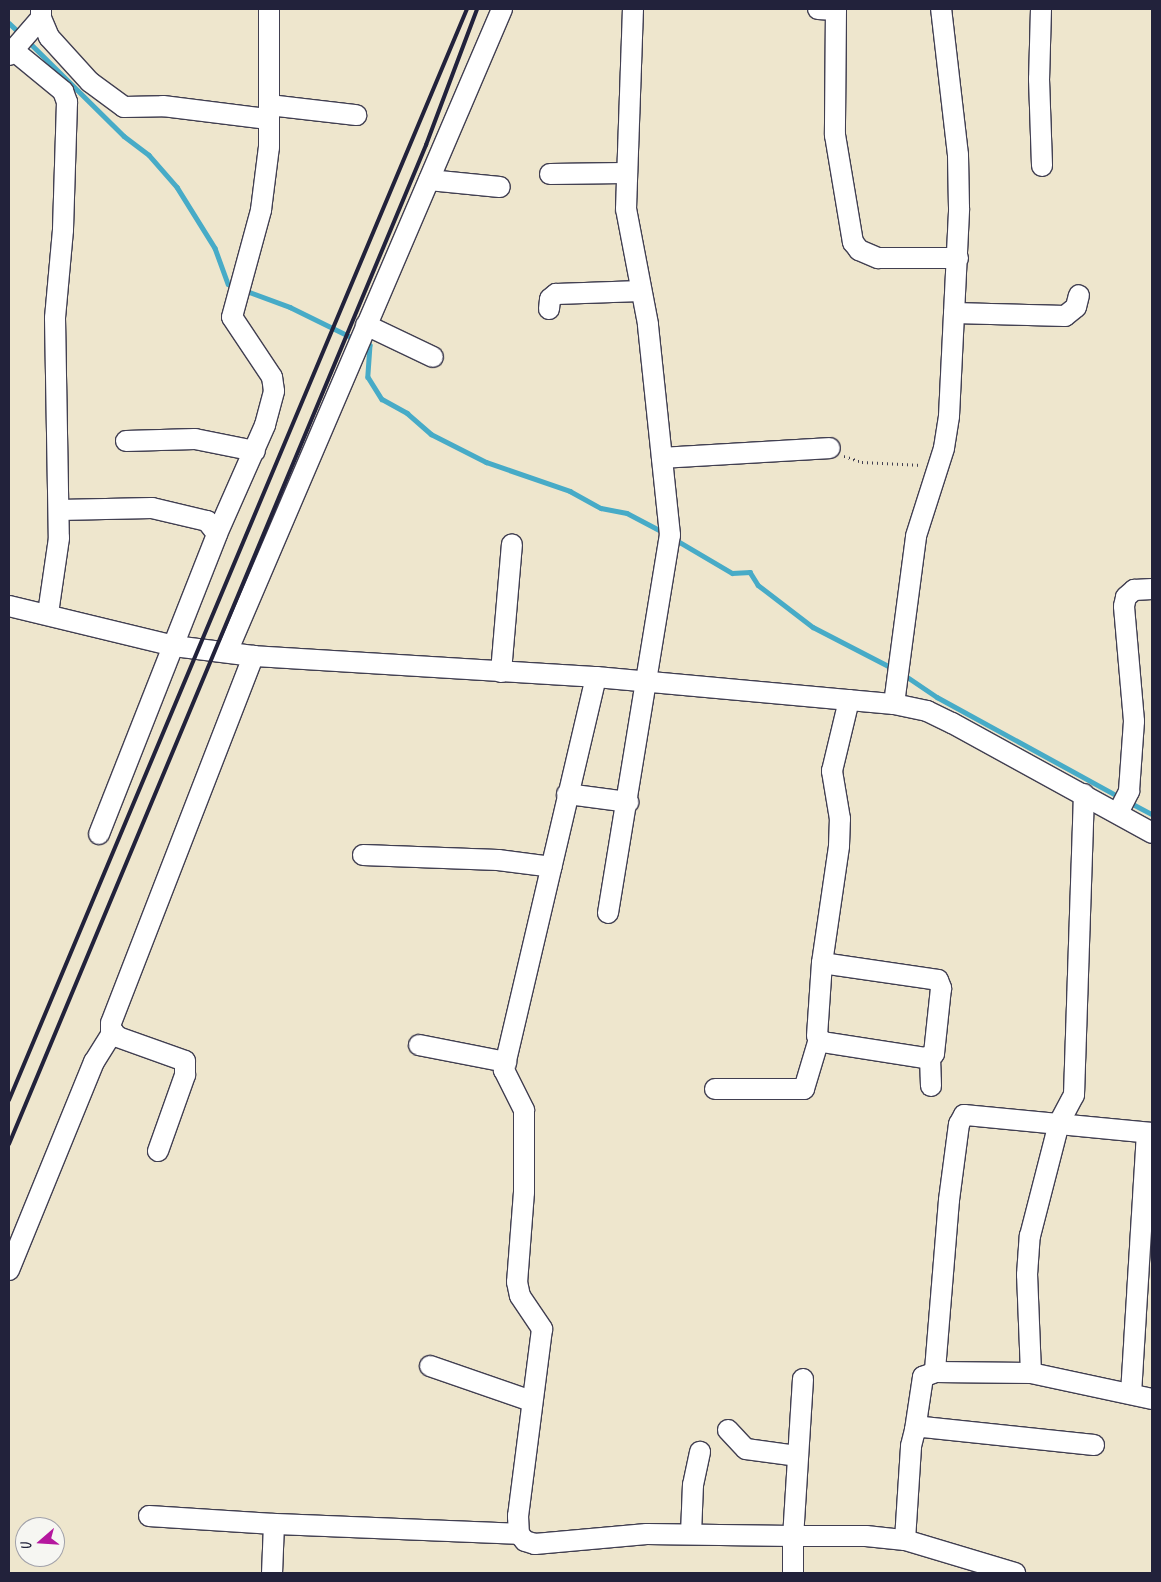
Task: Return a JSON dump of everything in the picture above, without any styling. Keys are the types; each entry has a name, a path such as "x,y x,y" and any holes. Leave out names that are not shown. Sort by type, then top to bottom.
{"street":[{"path":"99,834 217,534 255,450 265,424 274,384 235,325 232,310 242,282 261,210 268,147 269,9"},
{"path":"227,652 351,357 430,180 502,9"},
{"path":"608,913 628,802 670,535 641,291 626,209 625,173 633,9"},
{"path":"830,9 835,135 853,242 863,253 878,258 958,258"},
{"path":"894,704 916,536 939,465 949,416 958,258 958,155 941,9"},
{"path":"1042,9 1039,79 1042,166"},
{"path":"48,613 59,538 55,318 63,230 67,102 63,91 11,53 38,18 49,37 84,76 124,107 163,106 356,115"},
{"path":"550,174 625,173"},
{"path":"430,180 500,187"},
{"path":"550,309 550,299 556,294 641,291"},
{"path":"954,313 1065,316 1076,306 1079,295"},
{"path":"365,328 433,357"},
{"path":"126,442 195,439 255,450"},
{"path":"662,458 830,448"},
{"path":"59,510 152,508 207,521 217,534"},
{"path":"501,672 512,544"},
{"path":"1122,803 1134,721 1124,606 1126,597 1134,590 1152,589"},
{"path":"9,606 48,613 174,646 254,656 596,677 894,704 927,711 1084,794 1122,803 1152,833"},
{"path":"9,1270 94,1062 112,1032 111,1023 254,656"},
{"path":"596,677 567,794 552,867 506,1062 507,1080 521,1102 524,1118 524,1192 517,1282 520,1296 542,1329 531,1401 518,1516 520,1534 525,1541 535,1544 647,1534 866,1536 905,1540 1015,1573"},
{"path":"715,1088 804,1089 819,1039 816,1030 822,963 839,846 840,820 832,771 849,700"},
{"path":"567,794 628,802"},
{"path":"1031,1373 1027,1275 1030,1236 1060,1123 1074,1095 1084,794"},
{"path":"363,855 498,860 552,867"},
{"path":"822,963 938,980 941,988 934,1054 930,1057 931,1086"},
{"path":"112,1032 118,1037 185,1061 184,1075 158,1151"},
{"path":"819,1039 930,1057"},
{"path":"418,1045 506,1062"},
{"path":"935,1372 949,1200 959,1124 964,1115 970,1114 1060,1123 1149,1133 1131,1394"},
{"path":"430,1366 531,1401"},
{"path":"905,1540 911,1446 923,1377 935,1372 1031,1373 1152,1399"},
{"path":"793,1573 797,1456 803,1379"},
{"path":"915,1430 922,1427 1094,1445"},
{"path":"728,1430 746,1449 797,1456"},
{"path":"691,1534 693,1485 700,1452"},
{"path":"149,1516 274,1524 520,1534"},
{"path":"272,1573 274,1524"}],"path":[{"path":"830,448 862,462 939,465"}],"waterway":[{"path":"9,23 21,34"},
{"path":"28,41 124,136 149,155 177,187 215,248 228,284 234,286"},
{"path":"244,290 290,307 355,339"},
{"path":"365,343 370,345 368,377 382,399 407,413 431,434 486,462 570,491 601,508 627,513 665,533"},
{"path":"676,540 732,573 750,572 758,585 813,627 894,669"},
{"path":"903,674 937,697 1120,797"},
{"path":"1129,802 1152,814"}],"railway":[{"path":"9,1100 467,9"},
{"path":"9,1144 426,145 477,9"}]}
